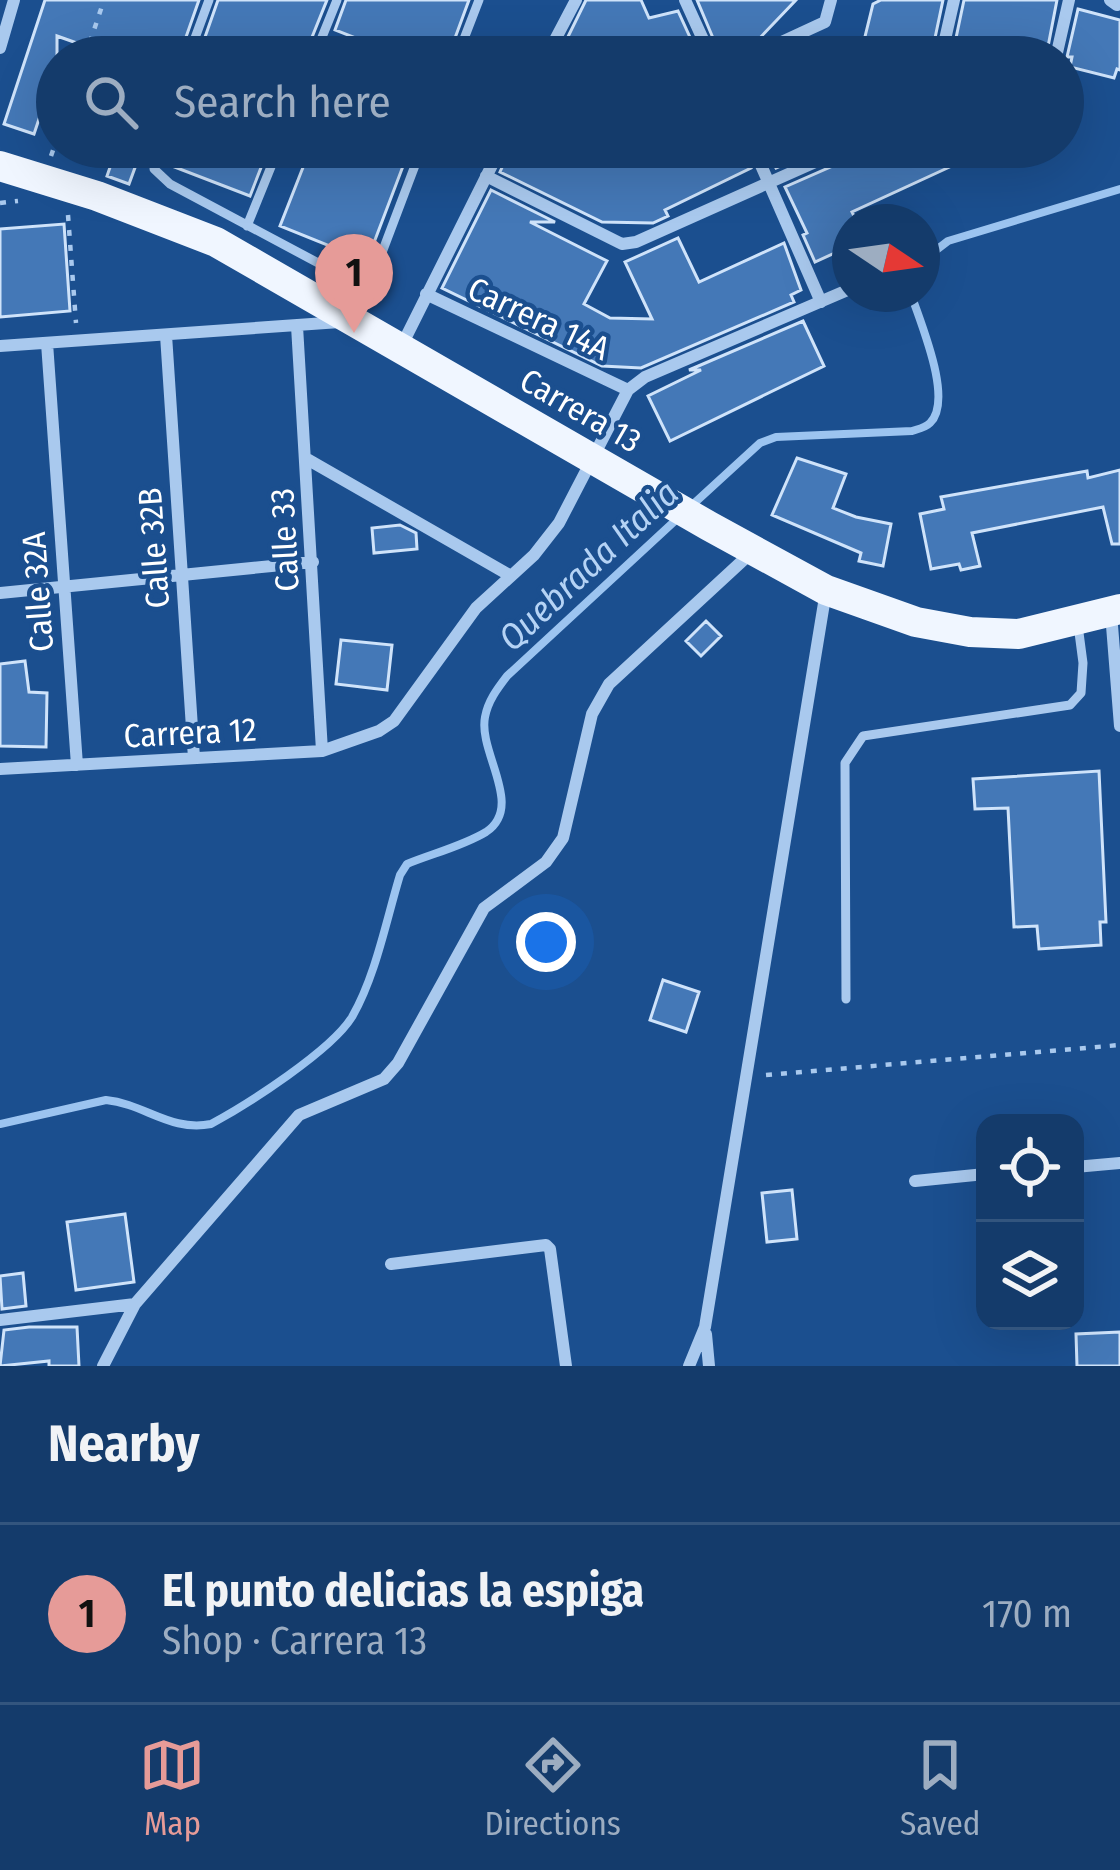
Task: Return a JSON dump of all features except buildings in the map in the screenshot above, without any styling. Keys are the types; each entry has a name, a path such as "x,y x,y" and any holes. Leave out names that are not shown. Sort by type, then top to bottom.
{"main road":[{"name":"Carrera 13","path":"0,166 216,242 826,590 916,622 970,632 1019,634 1115,611"}],"street":[{"path":"0,48 14,0"},
{"path":"557,36 576,0"},
{"path":"685,0 701,36"},
{"path":"794,36 825,22 831,0"},
{"path":"946,36 954,0"},
{"path":"1061,36 1069,0"},
{"path":"401,346 490,168"},
{"path":"763,168 821,302"},
{"path":"486,176 622,244 805,168"},
{"name":"Carrera 14A","path":"426,294 628,390"},
{"path":"307,459 511,576 559,524 628,390 645,376 832,297"},
{"path":"0,346 356,320"},
{"name":"Calle 33","path":"297,326 322,752"},
{"name":"Calle 32B","path":"166,335 194,758"},
{"name":"Calle 32A","path":"47,343 77,765"},
{"path":"103,1366 135,1304 299,1114 366,1089 398,1063 484,908 546,862 563,838 592,714 609,684 753,551"},
{"path":"0,593 313,562"},
{"name":"Carrera 12","path":"0,769 322,752 379,731 394,721 476,608 511,576"},
{"path":"689,1366 705,1327 826,590"},
{"name":"Carrera 13","path":"1115,611 1120,726"},
{"path":"1084,1166 1120,1163"},
{"path":"915,1180 976,1175"},
{"path":"391,1264 546,1245 566,1366"},
{"path":"0,1320 135,1304"},
{"path":"705,1327 709,1366"}],"lane":[{"path":"196,36 209,0"},
{"path":"322,36 337,0"},
{"path":"465,36 479,0"},
{"path":"154,168 170,184 367,289"},
{"path":"247,226 270,168"},
{"path":"356,320 414,168"},
{"path":"846,999 845,763 853,746 863,736 1070,705 1081,693 1078,620"}],"path":[{"path":"92,36 104,0"},
{"path":"67,198 77,341"},
{"path":"748,1076 1120,1045"}],"waterway":[{"name":"Quebrada Italia","path":"940,247 1120,189"},
{"name":"Quebrada Italia","path":"689,508 760,443 776,437 912,431 930,423 936,412 937,379 917,312"},
{"name":"Quebrada Italia","path":"0,1124 106,1100 183,1124 211,1124 326,1045 360,1001 407,864 477,837 497,821 501,794 485,731 486,711 496,690 678,518"}],"place":[{"name":"El punto delicias la espiga","path":"354,333"}]}
